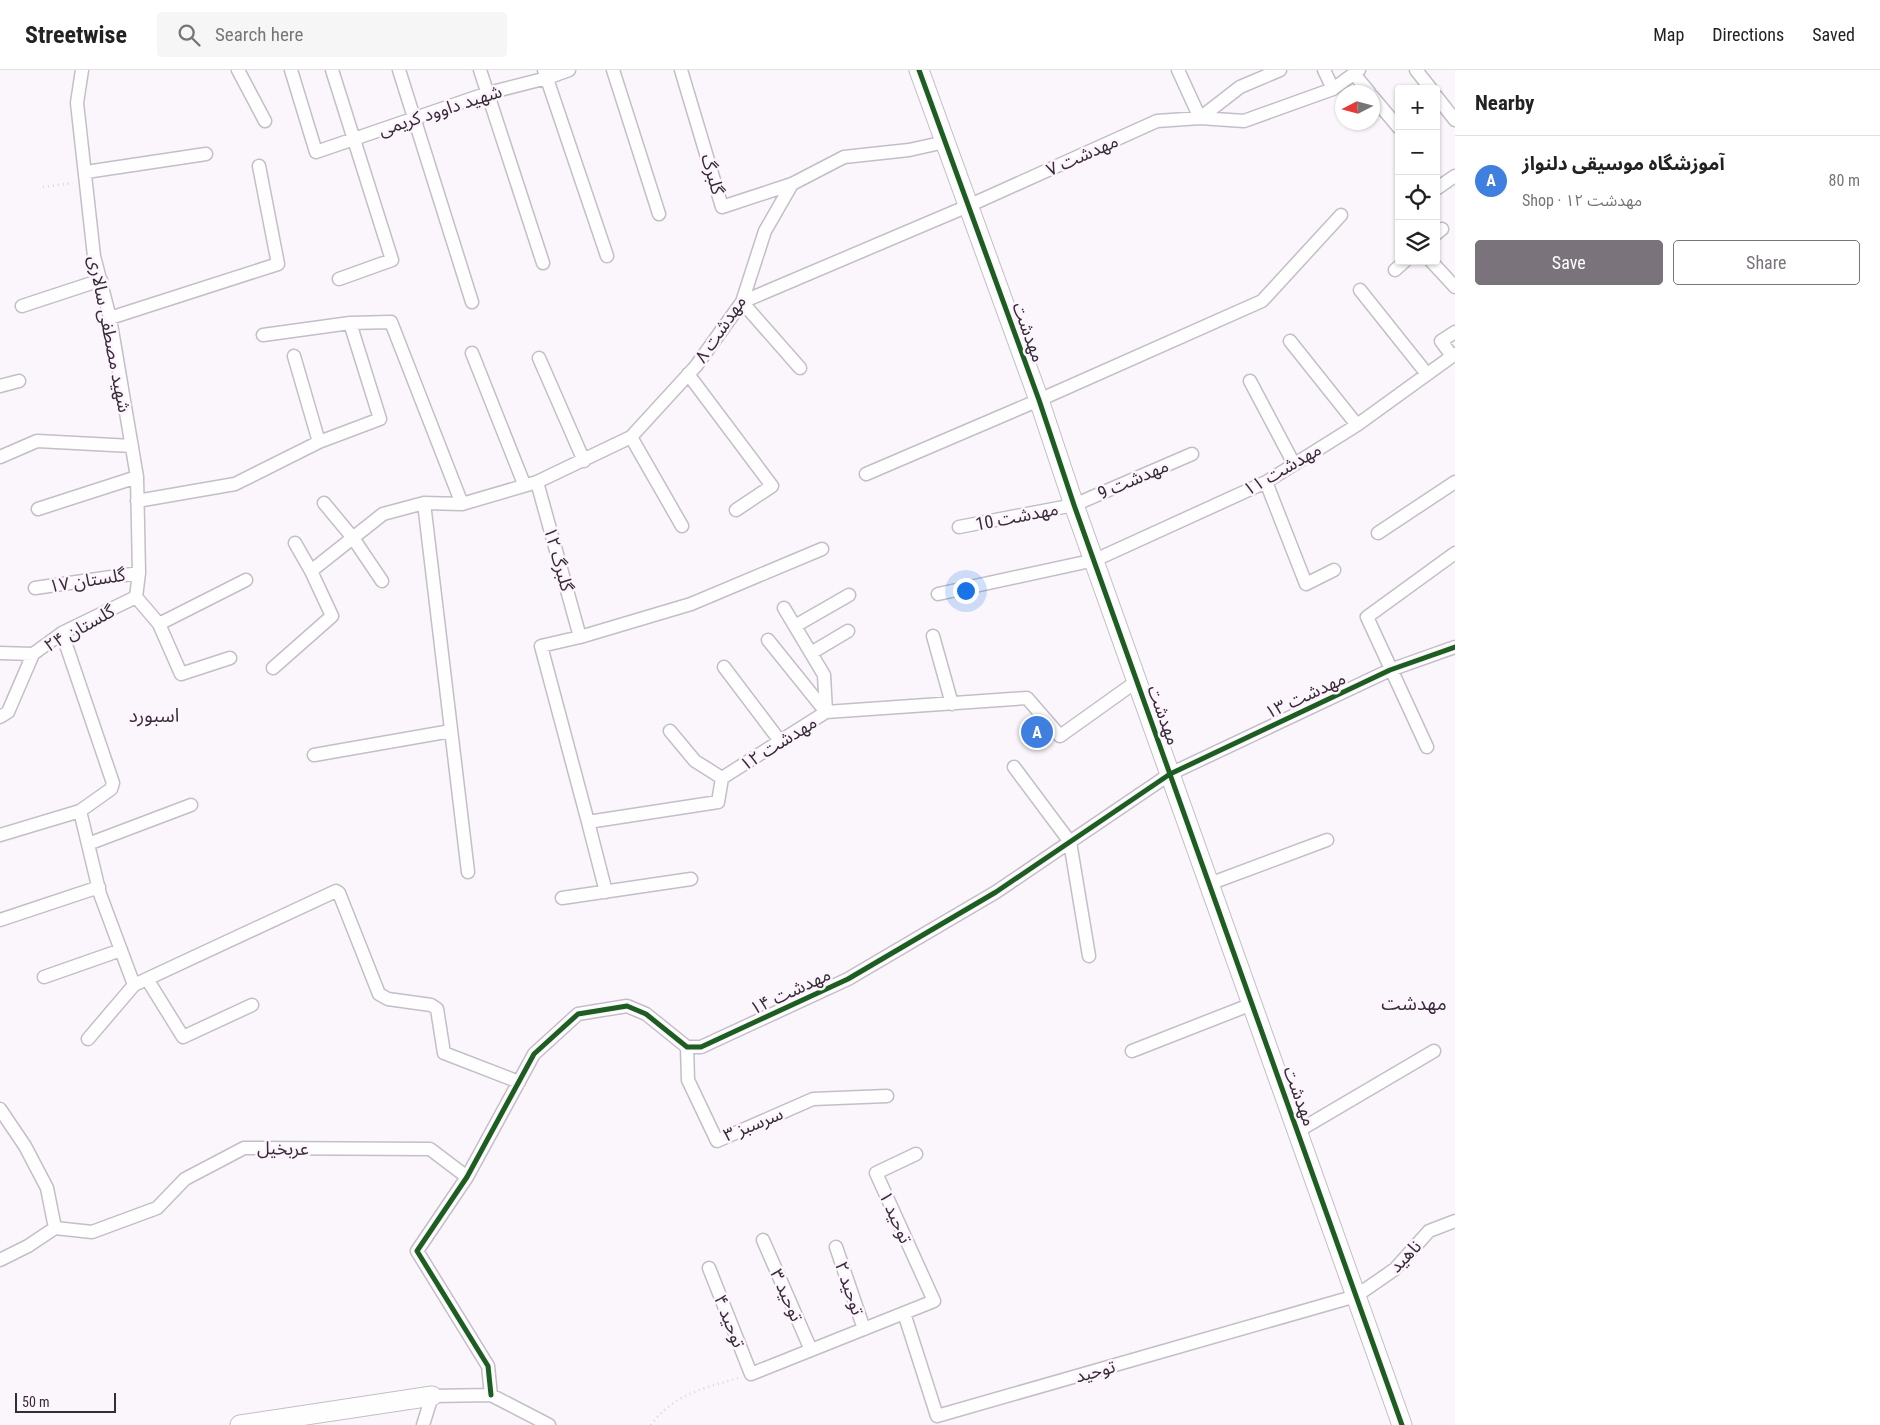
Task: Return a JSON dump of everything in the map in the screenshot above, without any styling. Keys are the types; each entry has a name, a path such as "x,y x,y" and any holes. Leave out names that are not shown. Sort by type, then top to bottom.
{"street":[{"name":"شهید مصطفی سالاری","path":"82,70 78,103 94,256 110,318 137,477 138,572 136,597"},
{"path":"238,70 265,121"},
{"name":"شهید داوود کریمی","path":"291,70 316,152 545,74 569,70"},
{"path":"332,70 392,260 339,279"},
{"path":"399,70 472,302"},
{"path":"480,70 543,263"},
{"path":"613,70 659,214"},
{"name":"گلبرگ","path":"681,70 722,207 792,184"},
{"name":"مهدشت","path":"919,70 1039,400 1074,505 1402,1425"},
{"path":"1178,70 1200,118 1240,87 1280,70"},
{"path":"1324,70 1333,89"},
{"path":"1416,70 1428,85"},
{"path":"1356,72 1364,85"},
{"name":"مهدشت ۷","path":"742,302 968,206 1157,121 1200,118 1244,121 1333,89 1356,72"},
{"path":"545,74 608,256"},
{"path":"1440,101 1455,120"},
{"path":"1380,105 1395,123"},
{"path":"792,184 844,157 909,150 945,142"},
{"path":"86,177 206,154"},
{"path":"110,318 278,264 259,166"},
{"path":"1440,186 1455,176"},
{"name":"مهدشت ۸","path":"311,571 383,514 424,503 462,504 524,484 537,482 631,437 688,374 742,302 765,230 792,184"},
{"path":"866,474 1262,301 1340,215"},
{"path":"1395,270 1401,265"},
{"path":"1435,265 1455,287"},
{"path":"22,306 101,280"},
{"path":"1360,290 1427,374"},
{"path":"742,302 800,368"},
{"path":"262,335 350,323 391,322 462,504"},
{"path":"137,502 235,484 319,442 380,420 350,323"},
{"path":"1453,355 1441,341 1455,332"},
{"path":"1290,342 1357,425"},
{"path":"472,353 524,484"},
{"name":"مهدشت ۱۱","path":"938,594 1094,560 1266,482 1357,425 1453,355"},
{"path":"294,356 319,442"},
{"path":"539,358 584,461"},
{"path":"688,374 772,486 736,510"},
{"path":"1250,380 1294,464"},
{"path":"0,386 19,381"},
{"path":"631,437 682,526"},
{"path":"0,457 37,441 132,446"},
{"name":"مهدشت 9","path":"1074,505 1192,454"},
{"path":"38,509 137,477"},
{"name":"گلبرگ ١٢","path":"537,482 580,637"},
{"path":"1266,482 1306,584 1334,570"},
{"path":"1378,533 1452,484 1455,498"},
{"path":"324,503 353,538 382,580"},
{"path":"424,503 468,872"},
{"name":"مهدشت 10","path":"960,527 1074,505"},
{"path":"273,668 332,616 311,571 295,543"},
{"path":"606,892 542,646 580,637 691,604 822,549"},
{"path":"1427,747 1367,617 1455,553"},
{"name":"گلستان ۱۷","path":"36,588 138,572"},
{"path":"159,624 246,580"},
{"path":"795,626 849,595"},
{"path":"136,597 159,624 181,674 230,658"},
{"name":"گلستان ۲۴","path":"0,717 8,712 33,654 62,633 136,597"},
{"path":"784,608 824,674 826,712"},
{"path":"811,653 848,631"},
{"path":"0,836 80,811 113,786 62,633"},
{"path":"933,636 952,704"},
{"path":"768,640 826,712"},
{"name":"مهدشت ۱۳","path":"1170,774 1390,670 1455,648"},
{"path":"0,652 33,654"},
{"path":"724,667 780,741"},
{"name":"مهدشت ۱۲","path":"588,822 718,802 722,778 826,712 1027,698 1060,736 1137,682"},
{"path":"314,755 451,731"},
{"path":"670,732 695,761 722,778"},
{"path":"1014,767 1070,842 1089,956"},
{"name":"مهدشت ۱۴","path":"687,1047 701,1047 848,979 996,892 1170,774"},
{"path":"88,844 191,805"},
{"path":"80,811 99,887 134,985"},
{"path":"1209,884 1328,840"},
{"path":"562,898 691,879"},
{"path":"0,920 99,887"},
{"path":"88,1039 134,985 336,891 339,893 379,994 388,999 431,1005 436,1009 444,1053 518,1082"},
{"path":"44,977 121,950"},
{"path":"148,979 183,1037 252,1005"},
{"path":"1132,1051 1252,1004"},
{"path":"491,1395 488,1366 417,1251 467,1177 534,1054 578,1014 627,1006 646,1014 687,1047"},
{"name":"سرسبز ۳","path":"687,1047 688,1080 718,1141 813,1099 887,1096"},
{"path":"1298,1131 1434,1051"},
{"path":"0,1109 25,1146 47,1188 55,1228 28,1246 0,1260"},
{"name":"عربخیل","path":"55,1228 92,1232 157,1208 185,1179 244,1148 430,1149 467,1177"},
{"name":"توحید ۱","path":"904,1313 934,1301 876,1173 916,1154"},
{"name":"ناهید","path":"1356,1296 1395,1269 1429,1230 1455,1221"},
{"name":"توحید ۳","path":"763,1240 811,1350"},
{"name":"توحید ۲","path":"836,1247 864,1329"},
{"name":"توحید ۴","path":"709,1268 751,1374"},
{"name":"توحید","path":"904,1313 937,1416 1356,1296"},
{"path":"751,1374 904,1313"},
{"path":"240,1425 432,1396 491,1395 549,1425"},
{"path":"423,1425 432,1396"}],"path":[{"path":"43,187 86,177"},
{"path":"651,1425 660,1412 690,1392 751,1374"}],"cycle path":[{"path":"919,70 1039,400 1074,505 1402,1425"},
{"path":"491,1395 488,1366 417,1251 467,1177 534,1054 578,1014 627,1006 646,1014 687,1047 701,1047 848,979 996,892 1170,774 1390,670 1455,647"}],"place":[{"name":"آموزشگاه موسیقی دلنواز","path":"1037,732"}],"district":[{"name":"اسبورد","path":"154,715"},
{"name":"مهدشت","path":"1414,1003"}]}
